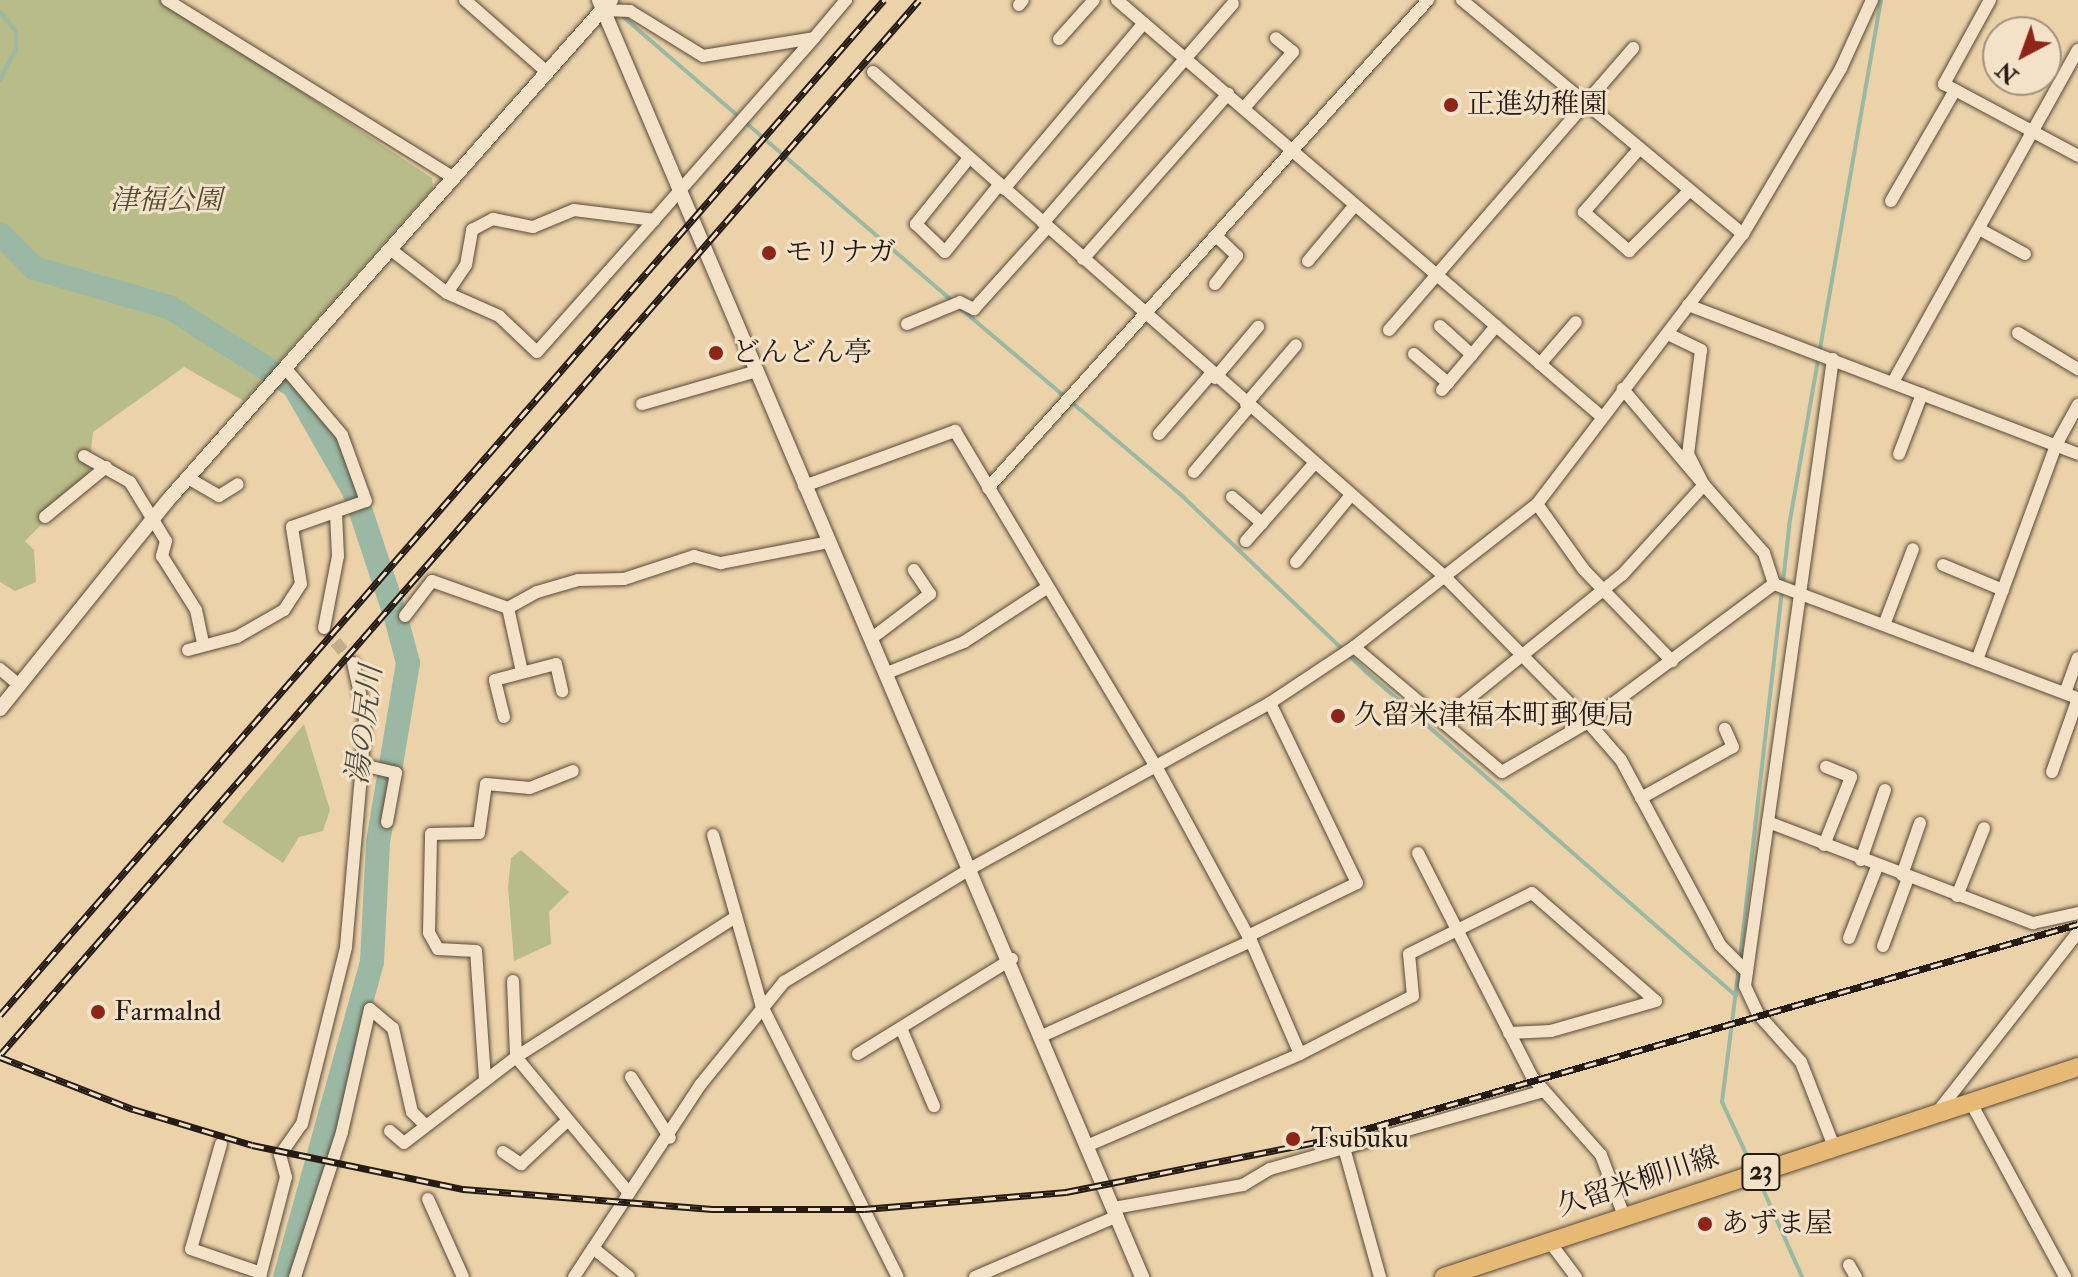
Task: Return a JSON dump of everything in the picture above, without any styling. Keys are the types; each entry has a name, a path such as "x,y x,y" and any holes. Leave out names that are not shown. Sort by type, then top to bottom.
{"main road":[{"name":"久留米柳川線","path":"1444,1277 2078,1067"}],"street":[{"path":"167,0 184,5 452,177"},
{"path":"465,0 547,72"},
{"path":"390,249 447,293 499,316 537,352 846,0"},
{"path":"1059,39 1094,0"},
{"path":"1117,0 1602,417"},
{"path":"988,488 1428,0"},
{"path":"1462,0 1743,234"},
{"path":"574,1277 761,1004 784,982 973,867 1158,770 1270,703 1354,647 1537,504 1743,234 1841,68 1872,0"},
{"path":"1990,0 1944,84 2078,156"},
{"path":"0,709 152,520 605,3"},
{"path":"605,3 630,11 703,56 814,38"},
{"path":"605,3 804,486 973,867 1142,1277"},
{"path":"907,324 960,302 974,309 1233,4"},
{"path":"969,158 916,224 945,252 1144,23"},
{"path":"1244,108 1293,52 1276,38"},
{"path":"1389,330 1633,48"},
{"path":"1893,382 2036,133 2078,50"},
{"path":"873,72 1145,317 1444,576 1588,722 1641,798 1720,945 1747,972"},
{"path":"1891,201 1955,90"},
{"path":"1083,259 1228,94"},
{"path":"1639,149 1584,212 1629,251 1690,190"},
{"path":"1308,261 1355,205"},
{"path":"447,293 466,265 472,230 493,219 533,227 574,210 654,220"},
{"path":"1981,230 2025,254"},
{"path":"1215,284 1237,256 1216,236"},
{"path":"1688,305 2078,454"},
{"path":"1540,364 1576,322"},
{"path":"1440,326 1472,355"},
{"path":"1414,354 1445,386 1496,326"},
{"path":"1159,434 1258,327"},
{"path":"2018,333 2078,369"},
{"path":"1668,334 1701,350 1688,454 1704,485"},
{"path":"1194,472 1296,345"},
{"path":"1833,359 1747,972 1758,1014 1801,1062 1835,1149"},
{"path":"188,650 203,643 237,637 296,600 301,584 292,527 366,501 342,435 286,369"},
{"path":"642,404 757,371"},
{"path":"1623,389 1764,553 1774,584"},
{"path":"1899,454 1922,394"},
{"path":"1977,660 2056,445 2078,405"},
{"path":"804,486 955,431 1158,770 1249,939 1300,1054"},
{"path":"84,456 130,482 166,541 169,571 196,610 203,643"},
{"path":"1246,541 1314,464"},
{"path":"45,517 106,467"},
{"path":"188,478 219,496 238,484"},
{"path":"1442,720 1603,590 1704,485"},
{"path":"1296,562 1351,495"},
{"path":"1232,497 1262,523"},
{"path":"1537,504 1603,590 1672,661"},
{"path":"324,628 338,556 336,513"},
{"path":"405,616 432,581 508,608 578,580 624,579 694,556 721,563 829,542"},
{"path":"1884,625 1913,549"},
{"path":"1943,565 2003,590"},
{"path":"872,638 930,594 914,570"},
{"path":"1774,584 2078,698 2052,772"},
{"path":"1354,647 1502,772 1588,722 1774,584"},
{"path":"887,673 964,642 1048,587"},
{"path":"508,608 522,672"},
{"path":"2065,693 2078,658"},
{"path":"221,1144 191,1249 260,1275 286,1177 280,1155 302,1124 346,947 365,715 353,663"},
{"path":"504,717 495,680 556,664 562,691"},
{"path":"0,669 20,686"},
{"path":"1044,1035 1249,939 1357,883 1270,703"},
{"path":"1641,798 1733,747 1725,729"},
{"path":"362,765 396,773 387,822"},
{"path":"1824,845 1851,777 1826,767"},
{"path":"485,1079 476,951 438,949 429,933 431,834 479,833 486,784 530,788 573,771"},
{"path":"1861,860 1885,790"},
{"path":"1768,822 1877,867 2033,923 2078,913"},
{"path":"1883,946 1920,823"},
{"path":"1957,896 1984,828"},
{"path":"713,835 761,1004 898,1277"},
{"path":"1418,853 1541,1092 1601,1155 1624,1216"},
{"path":"1849,938 1877,867"},
{"path":"1089,1145 1300,1054 1413,996 1409,954 1455,928 1532,893 1656,1001 1551,1031 1509,1033"},
{"path":"390,1131 404,1143 423,1123 516,1057 736,917"},
{"path":"1936,1114 1969,1063 2078,932"},
{"path":"858,1054 1012,959"},
{"path":"513,981 516,1057 629,1193"},
{"path":"295,1277 342,1132 370,1009 393,1028 412,1112 423,1123"},
{"path":"901,1028 934,1106"},
{"path":"631,1077 670,1138"},
{"path":"975,1277 1115,1212 1243,1185 1270,1169 1541,1092"},
{"path":"1970,1101 2065,1277"},
{"path":"503,1152 521,1164 568,1120"},
{"path":"1344,1148 1380,1277"},
{"path":"428,1199 463,1277"},
{"path":"1549,1241 1576,1277"},
{"path":"593,1248 629,1277"}],"green space":[{"name":"津福公園","path":"0,0 163,0 432,178 433,188 244,401 184,367 93,432 88,478 25,541 34,550 36,582 15,591 0,582"},
{"path":"304,724 330,810 323,831 299,837 283,863 222,822"},
{"path":"521,850 569,892 549,912 551,944 514,961 508,887 511,858"}],"waterway":[{"path":"1740,959 1789,526 1881,0"},
{"path":"0,12 16,31 16,49 0,80"},
{"path":"621,15 954,302"},
{"name":"湯の尻川","path":"0,234 34,268 169,307 294,386 354,491 395,614 408,663 378,843 372,962 285,1277"},
{"path":"960,308 1179,493 1365,671 1736,996"},
{"path":"1739,967 1722,1102 1754,1171"},
{"path":"1758,1178 1802,1277"}],"tunnel":[{"path":"324,628 353,663"}],"railway":[{"path":"0,1015 884,0"},
{"path":"0,1055 919,0"},
{"path":"0,1057 133,1109 252,1145 463,1189 712,1209 864,1209 1066,1192 1331,1139 2078,924"}],"place":[{"name":"正進幼稚園","path":"1451,105"},
{"name":"モリナガ","path":"769,253"},
{"name":"どんどん亭","path":"716,353"},
{"name":"久留米津福本町郵便局","path":"1338,716"},
{"name":"Farmalnd","path":"98,1012"},
{"name":"Tsubuku","path":"1293,1139"},
{"name":"あずま屋","path":"1705,1224"}]}
